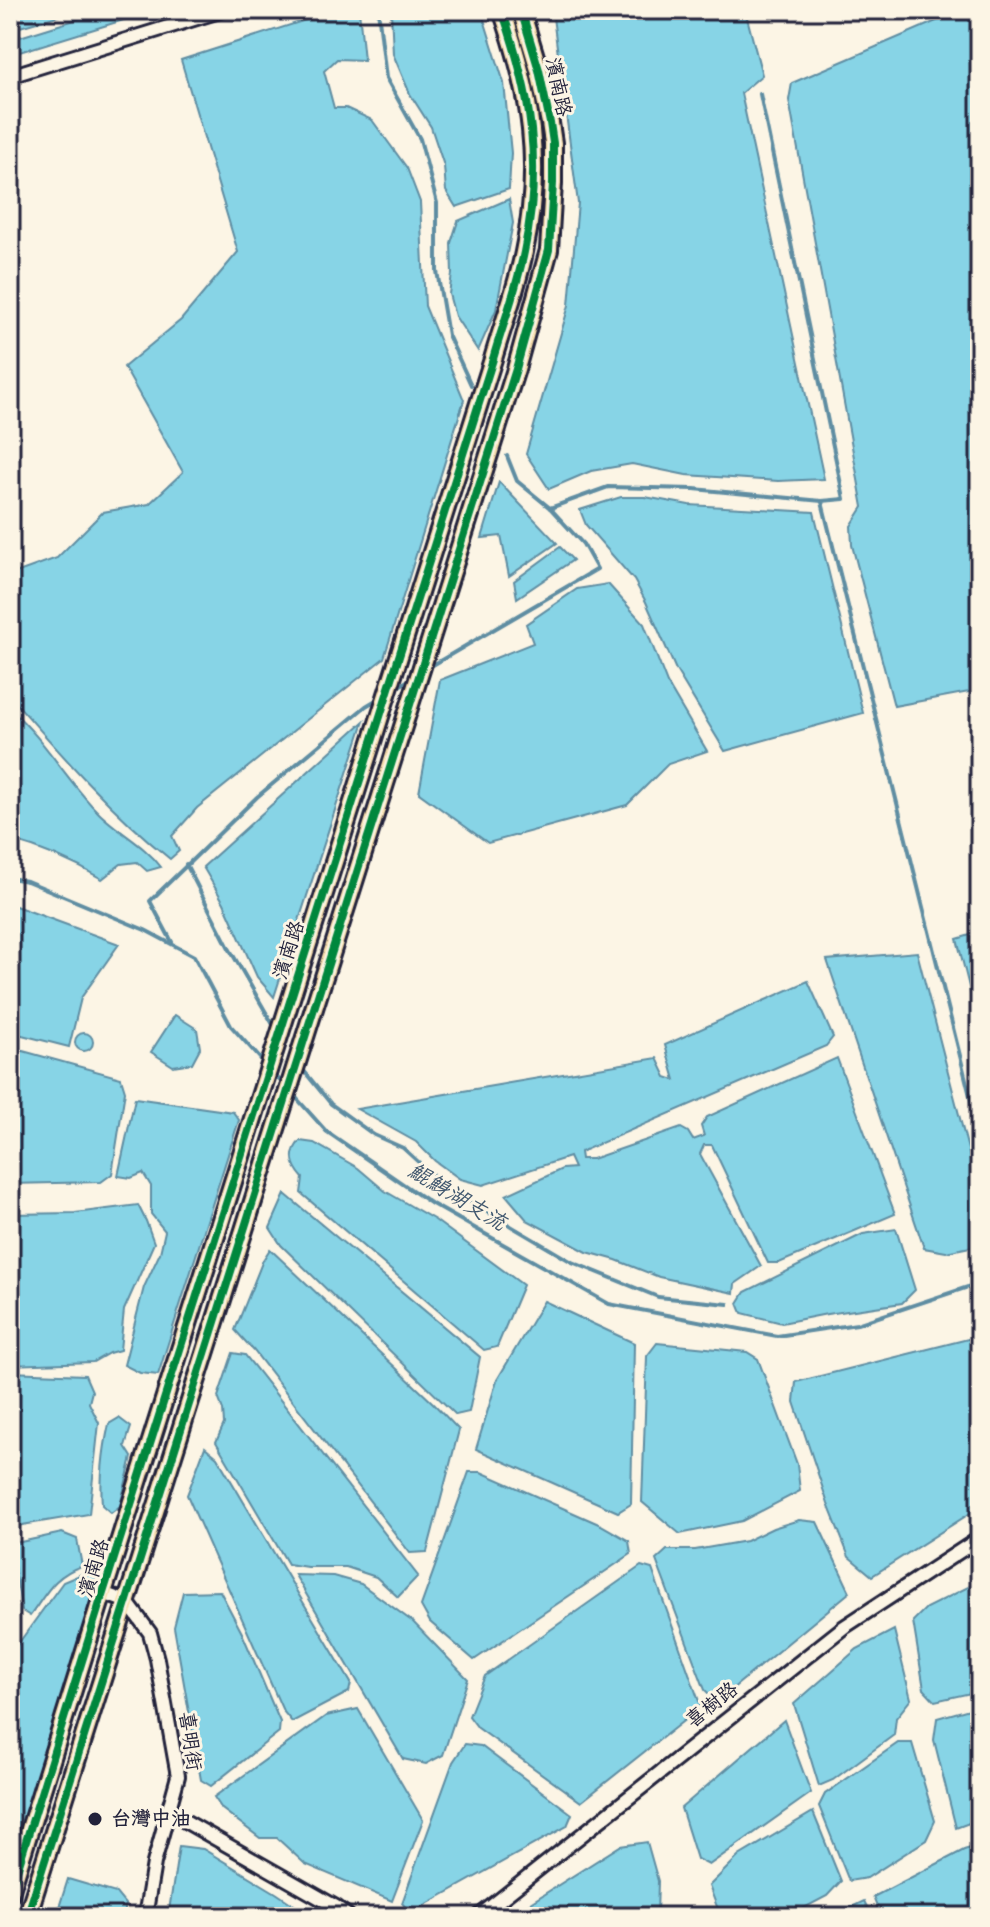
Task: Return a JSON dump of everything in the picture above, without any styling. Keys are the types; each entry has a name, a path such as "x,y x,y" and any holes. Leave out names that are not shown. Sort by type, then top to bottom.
{"main road":[{"name":"濱南路","path":"10,1893 524,253 534,182 534,146 526,90 502,10"},
{"name":"濱南路","path":"27,1917 516,369 549,250 553,143 539,70 521,10"},
{"path":"27,1839 49,1847"}],"street":[{"path":"10,76 223,10"},
{"name":"喜樹路","path":"478,1917 844,1627 980,1538"},
{"path":"103,1593 127,1602"},
{"name":"喜明街","path":"127,1602 150,1633 178,1776 154,1863 145,1917"},
{"path":"169,1812 349,1917"}],"water":[{"path":"10,10 78,10 10,30"},
{"path":"107,10 156,10 10,55 10,40"},
{"path":"337,10 359,10 364,60 337,59 324,71 334,108 346,108 372,120 407,168 420,202 425,306 464,400 384,658 197,808 172,836 179,851 170,859 106,801 10,696 10,575 57,558 103,512 149,504 183,472 124,367 181,320 238,252 181,60"},
{"path":"391,10 481,10 504,83 511,153 509,189 456,207 446,191 444,166 431,127 410,94 393,54"},
{"path":"552,10 745,10 762,75 741,93 824,479 778,481 686,475 632,464 591,471 549,489 526,454 569,305 578,203"},
{"path":"962,10 980,10 980,690 894,706 852,545 851,526 863,507 789,100 792,83"},
{"path":"509,199 513,223 496,310 478,351 455,316 449,294 451,243 458,221"},
{"path":"499,482 557,543 509,576 501,536 482,538"},
{"path":"621,497 645,497 689,505 814,512 863,713 725,751 676,670 634,580 586,525 580,510"},
{"path":"560,547 573,560 517,598 514,581"},
{"path":"608,584 644,624 667,683 707,751 668,764 627,805 488,843 419,793 440,680 533,643 526,624 577,589"},
{"path":"10,709 33,732 95,809 161,867 147,871 137,862 121,864 102,879 58,856 10,840"},
{"path":"364,721 274,997 257,977 224,903 203,867"},
{"path":"10,904 119,944 81,998 69,1047 10,1032"},
{"path":"980,932 980,1031 957,939"},
{"path":"917,952 980,1196 980,1245 946,1252 924,1248 827,960"},
{"path":"808,981 833,1037 826,1046 580,1152 581,1159 592,1159 681,1128 693,1140 704,1136 701,1126 707,1117 837,1058 895,1214 779,1263 768,1263 712,1145 704,1145 700,1154 761,1266 735,1284 734,1293 659,1277 587,1252 527,1220 506,1195 562,1169 574,1168 569,1157 483,1185 460,1179 416,1142 357,1109 657,1058 666,1077 675,1080 665,1045"},
{"path":"175,1015 197,1029 200,1048 192,1063 173,1066 151,1052"},
{"path":"84,1033 93,1042 84,1051 75,1042"},
{"path":"10,1050 121,1078 125,1091 112,1174 101,1182 10,1184"},
{"path":"135,1098 233,1112 239,1120 158,1375 140,1373 124,1365 144,1287 160,1253 165,1231 151,1214 151,1186 143,1173 131,1178 118,1176"},
{"path":"300,1141 314,1143 358,1168 385,1191 435,1220 523,1285 497,1347 484,1350 301,1193 303,1178 296,1169 293,1155"},
{"path":"285,1194 480,1357 469,1412 456,1415 281,1245 270,1228"},
{"path":"138,1205 154,1243 124,1310 120,1350 93,1362 10,1365 10,1214 75,1213"},
{"path":"896,1229 915,1290 902,1303 782,1323 742,1313 738,1303 745,1292 863,1234"},
{"path":"270,1249 459,1430 427,1552 410,1553 235,1330"},
{"path":"544,1301 634,1343 631,1504 618,1512 476,1449 497,1380"},
{"path":"980,1336 980,1507 872,1576 849,1557 828,1504 794,1402 796,1382"},
{"path":"657,1343 747,1352 758,1359 797,1464 800,1491 742,1521 680,1534 642,1502 647,1356"},
{"path":"233,1353 245,1355 418,1576 398,1597 376,1577 346,1567 288,1564 216,1442 224,1424 218,1397"},
{"path":"10,1372 85,1375 92,1391 89,1403 99,1423 89,1514 10,1527"},
{"path":"119,1418 131,1427 125,1446 132,1457 120,1506 111,1513 102,1505 102,1464 109,1424"},
{"path":"205,1447 217,1457 351,1683 349,1692 292,1722 283,1711 187,1495"},
{"path":"469,1472 481,1472 601,1525 629,1541 631,1554 474,1660 430,1622 421,1606"},
{"path":"799,1520 817,1522 850,1592 726,1694 714,1699 705,1690 656,1560 667,1550 695,1550 746,1541"},
{"path":"62,1533 77,1539 82,1566 57,1580 30,1616 22,1611 11,1548 16,1543"},
{"path":"641,1566 652,1569 701,1707 581,1802 478,1728 469,1716 485,1676"},
{"path":"10,1572 17,1614 10,1637"},
{"path":"101,1573 10,1860 10,1655 63,1582 82,1574"},
{"path":"295,1575 333,1576 361,1584 413,1622 468,1679 443,1755 426,1764 403,1759"},
{"path":"980,1581 980,1691 935,1701 924,1689 913,1621 926,1608"},
{"path":"220,1591 242,1633 280,1722 279,1732 211,1786 201,1780 174,1627 183,1592"},
{"path":"894,1630 911,1699 896,1718 894,1735 833,1780 819,1786 794,1704 857,1649"},
{"path":"980,1706 980,1819 956,1828 934,1740 937,1718"},
{"path":"358,1709 423,1820 392,1901 305,1864 277,1838 260,1838 222,1809 214,1797 326,1716"},
{"path":"784,1720 811,1793 709,1865 697,1859 681,1808"},
{"path":"898,1743 912,1743 935,1821 926,1840 867,1878 849,1881 819,1806 825,1794"},
{"path":"465,1744 481,1746 572,1814 567,1826 416,1910 407,1909 402,1903 453,1762"},
{"path":"813,1812 841,1881 827,1896 787,1917 721,1917 709,1886 739,1856"},
{"path":"647,1842 658,1881 657,1915 654,1917 528,1917 527,1905 620,1846"},
{"path":"980,1845 980,1917 881,1917 873,1897 964,1850"},
{"path":"179,1846 203,1849 312,1917 168,1917"},
{"path":"68,1879 116,1893 125,1904 125,1917 56,1917"},
{"path":"864,1901 872,1917 831,1917"}],"waterway":[{"path":"378,10 386,78 420,139 437,203 437,271 448,335 471,385"},
{"path":"550,508 608,487 694,489 822,501 844,499 760,94"},
{"path":"426,669 597,569 583,544 550,508 517,481 507,456"},
{"path":"822,502 980,1136"},
{"path":"396,688 412,678"},
{"path":"172,942 150,901 257,797 366,706 381,697"},
{"path":"186,864 275,1028"},
{"name":"鯤鯓湖支流","path":"10,878 27,881 145,930 194,956 231,1026 266,1065"},
{"path":"300,1066 331,1104 374,1135 403,1148 448,1189 572,1262 658,1297 728,1304"},
{"name":"鯤鯓湖支流","path":"272,1072 285,1086"},
{"name":"鯤鯓湖支流","path":"291,1092 326,1131 432,1204 609,1304 777,1336 857,1324 980,1283"}],"cycle path":[{"path":"10,1893 518,279 530,220 533,159 527,100 502,10"},
{"path":"27,1917 516,369 549,250 553,143 539,70 521,10"}],"place":[{"name":"台灣中油","path":"95,1819"}]}
